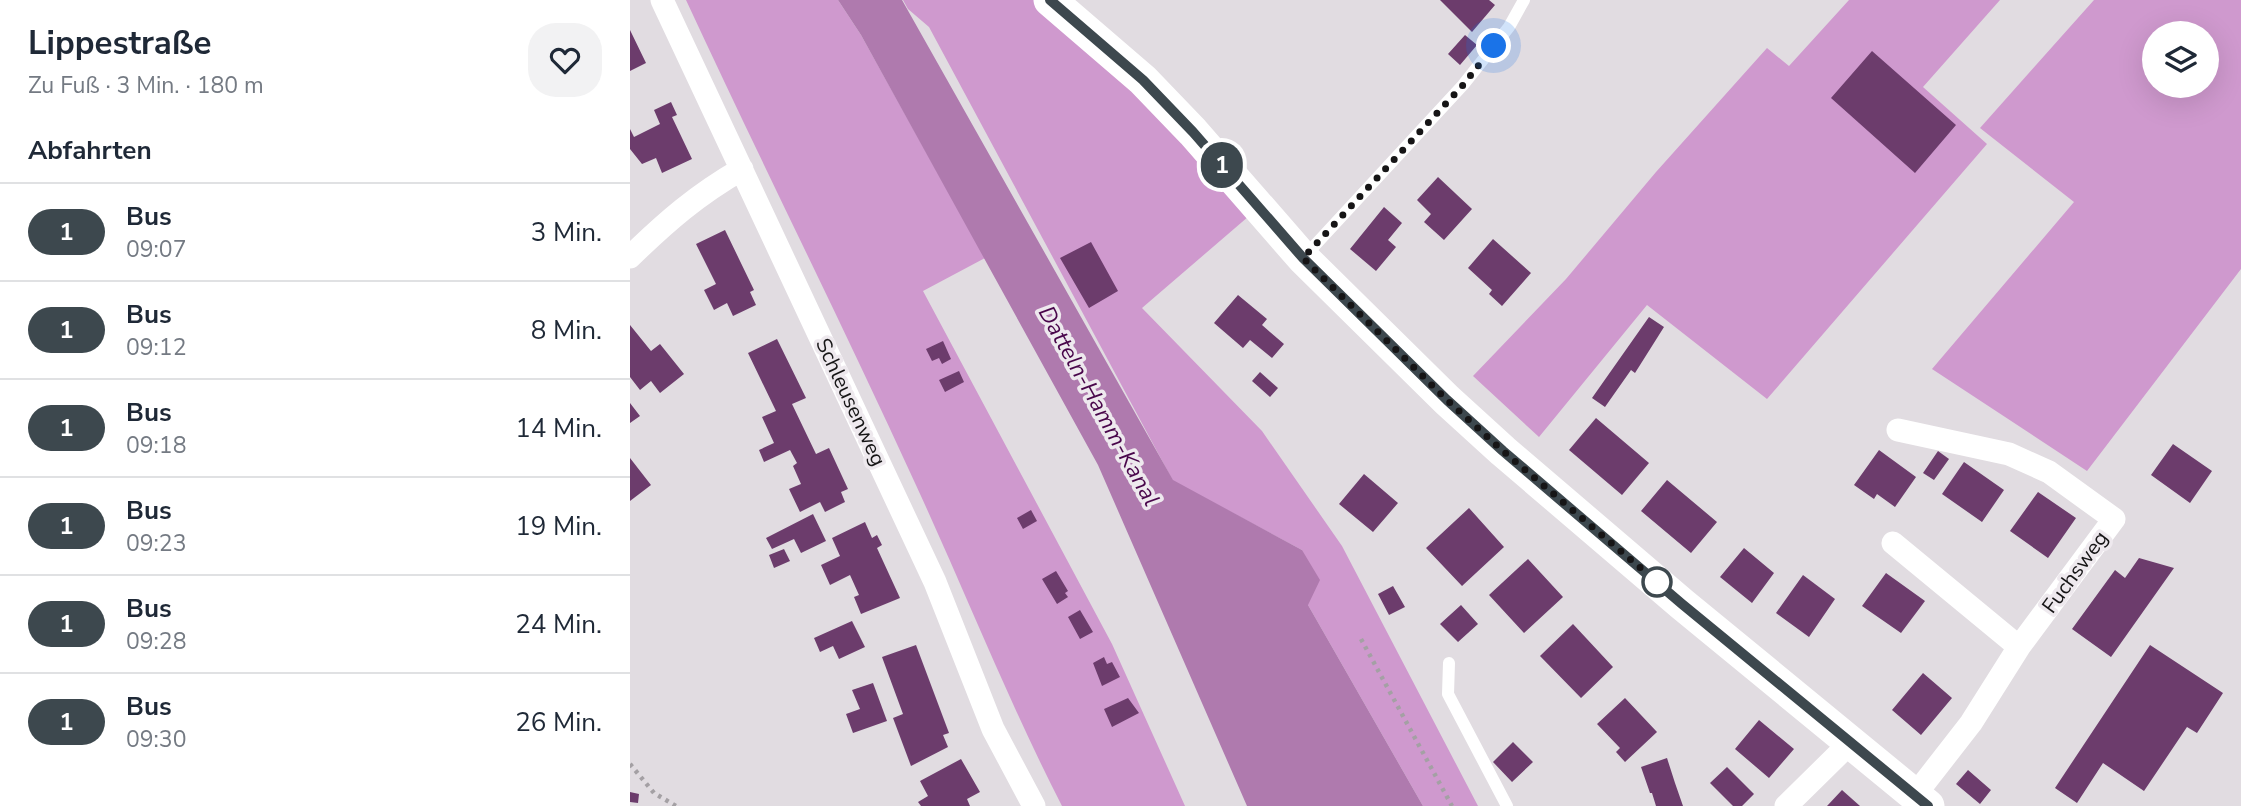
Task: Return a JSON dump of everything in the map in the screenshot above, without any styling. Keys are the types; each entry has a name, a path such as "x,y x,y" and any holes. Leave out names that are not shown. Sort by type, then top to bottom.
{"main road":[{"path":"1050,0 1143,80 1193,132 1303,258 1503,451 1922,801"}],"street":[{"name":"Schleusenweg","path":"662,0 935,582 993,729 1034,806"},
{"path":"630,257 706,190 742,169"},
{"name":"Fuchsweg","path":"1898,430 2009,454 2049,472 2114,519 2020,647 1922,801"},
{"path":"1893,543 2020,647"},
{"path":"1786,806 1850,743"}],"lane":[{"path":"1303,258 1463,85 1509,27 1524,0"},
{"path":"1449,663 1448,694 1507,806"}],"path":[{"path":"1362,639 1452,806"},
{"path":"630,764 654,793 676,806"}],"shaded area":[{"path":"686,0 838,0 861,35 985,258 923,291 1112,644 1185,806 1062,806 1023,726 887,422"},
{"path":"903,0 1040,0 1256,210 1142,308 1262,431 1342,546 1478,806 1423,806 1308,605 1302,550 1173,481 929,27 908,9"},
{"path":"1849,0 2000,0 1923,87 1987,144 1767,399 1647,305 1539,437 1473,376 1566,279 1656,172 1767,48 1789,66"},
{"path":"2094,0 2241,0 2241,269 2087,471 1932,369 2074,202 1980,128"}],"water":[{"name":"Datteln-Hamm-Kanal","path":"838,0 902,0 1173,480 1302,550 1320,580 1308,605 1423,806 1247,806 1098,465 861,35"}],"building":[{"path":"1440,0 1489,0 1495,5 1472,32"},
{"path":"630,30 646,63 630,71"},
{"path":"1465,35 1477,45 1460,65 1448,54"},
{"path":"1872,51 1956,125 1915,173 1831,98"},
{"path":"671,102 677,115 672,117 692,159 662,173 656,158 642,164 630,149 630,129 634,137 660,124 654,110"},
{"path":"1438,177 1472,209 1444,240 1424,222 1431,214 1417,200"},
{"path":"1384,207 1402,223 1388,240 1396,247 1376,271 1350,249"},
{"path":"725,230 754,290 750,292 756,305 733,316 727,303 714,310 704,290 716,284 696,244"},
{"path":"1493,239 1531,273 1502,306 1489,294 1492,290 1468,268"},
{"path":"1091,242 1118,291 1089,308 1060,258"},
{"path":"1238,295 1267,319 1262,325 1284,344 1272,358 1250,340 1243,348 1214,323"},
{"path":"1649,317 1664,327 1635,373 1631,370 1605,407 1592,398"},
{"path":"630,325 651,351 660,344 684,374 660,393 651,381 640,390 630,377"},
{"path":"777,339 806,398 792,404 816,454 829,448 848,489 841,492 845,502 825,512 820,502 800,512 789,489 801,484 793,466 797,463 790,450 764,462 759,450 774,443 762,417 776,411 748,353"},
{"path":"943,341 951,359 942,364 939,358 932,361 926,349"},
{"path":"959,371 964,382 945,392 939,380"},
{"path":"1260,372 1278,388 1270,397 1252,381"},
{"path":"630,403 640,416 630,423"},
{"path":"1596,418 1649,463 1622,495 1569,450"},
{"path":"2173,444 2212,471 2190,503 2151,475"},
{"path":"1879,450 1916,477 1895,507 1877,494 1874,499 1854,485"},
{"path":"1938,451 1949,459 1934,480 1923,473"},
{"path":"630,458 651,485 630,501"},
{"path":"1964,462 2004,490 1982,522 1942,494"},
{"path":"1364,474 1398,503 1373,532 1339,504"},
{"path":"1667,480 1717,522 1691,553 1641,511"},
{"path":"2038,492 2076,518 2048,558 2010,531"},
{"path":"1469,508 1504,547 1462,586 1426,548"},
{"path":"1031,510 1037,521 1023,529 1017,518"},
{"path":"813,514 826,541 801,553 794,539 772,549 766,538"},
{"path":"865,522 872,538 877,535 882,545 877,548 900,598 861,614 854,597 859,595 850,575 830,585 821,565 840,556 832,538"},
{"path":"1744,548 1774,573 1752,603 1720,577"},
{"path":"784,549 790,561 774,568 769,555"},
{"path":"2139,558 2174,568 2111,657 2072,629 2115,570 2125,578"},
{"path":"1528,559 1563,597 1524,633 1489,595"},
{"path":"1056,571 1068,591 1065,593 1068,597 1057,604 1042,579"},
{"path":"1886,573 1925,601 1901,633 1862,606"},
{"path":"1803,575 1835,599 1809,637 1776,613"},
{"path":"1393,586 1405,607 1389,615 1378,594"},
{"path":"1461,605 1478,624 1458,642 1440,624"},
{"path":"1080,610 1093,632 1080,639 1068,617"},
{"path":"852,621 865,647 839,659 833,646 820,652 814,638"},
{"path":"1573,624 1613,667 1581,698 1540,656"},
{"path":"916,645 949,733 943,735 948,747 911,766 893,718 903,714 882,657"},
{"path":"2150,645 2223,693 2197,733 2187,727 2144,791 2103,763 2077,803 2055,788"},
{"path":"1104,657 1107,664 1112,662 1120,677 1102,686 1093,663"},
{"path":"1923,673 1952,698 1921,735 1892,710"},
{"path":"873,683 887,721 853,733 846,714 860,709 852,690"},
{"path":"1128,698 1139,713 1112,727 1104,709"},
{"path":"1625,698 1657,732 1625,762 1616,752 1620,748 1597,724"},
{"path":"1759,720 1794,749 1769,778 1735,749"},
{"path":"1513,742 1533,762 1512,782 1493,762"},
{"path":"1667,758 1683,806 1656,806 1641,767"},
{"path":"961,759 980,792 967,799 970,806 921,806 918,802 928,796 920,781"},
{"path":"1727,767 1754,794 1742,806 1733,806 1710,783"},
{"path":"1968,770 1991,790 1980,804 1956,784"},
{"path":"1842,790 1860,806 1827,806"},
{"path":"630,792 639,794 638,803 630,802"}],"bus line":[{"name":"1","path":"1050,0 1143,80 1193,132 1303,258 1447,400 1682,604 1928,806"}],"route":[{"path":"1494,46 1463,85 1303,258 1447,400 1657,582"}]}
